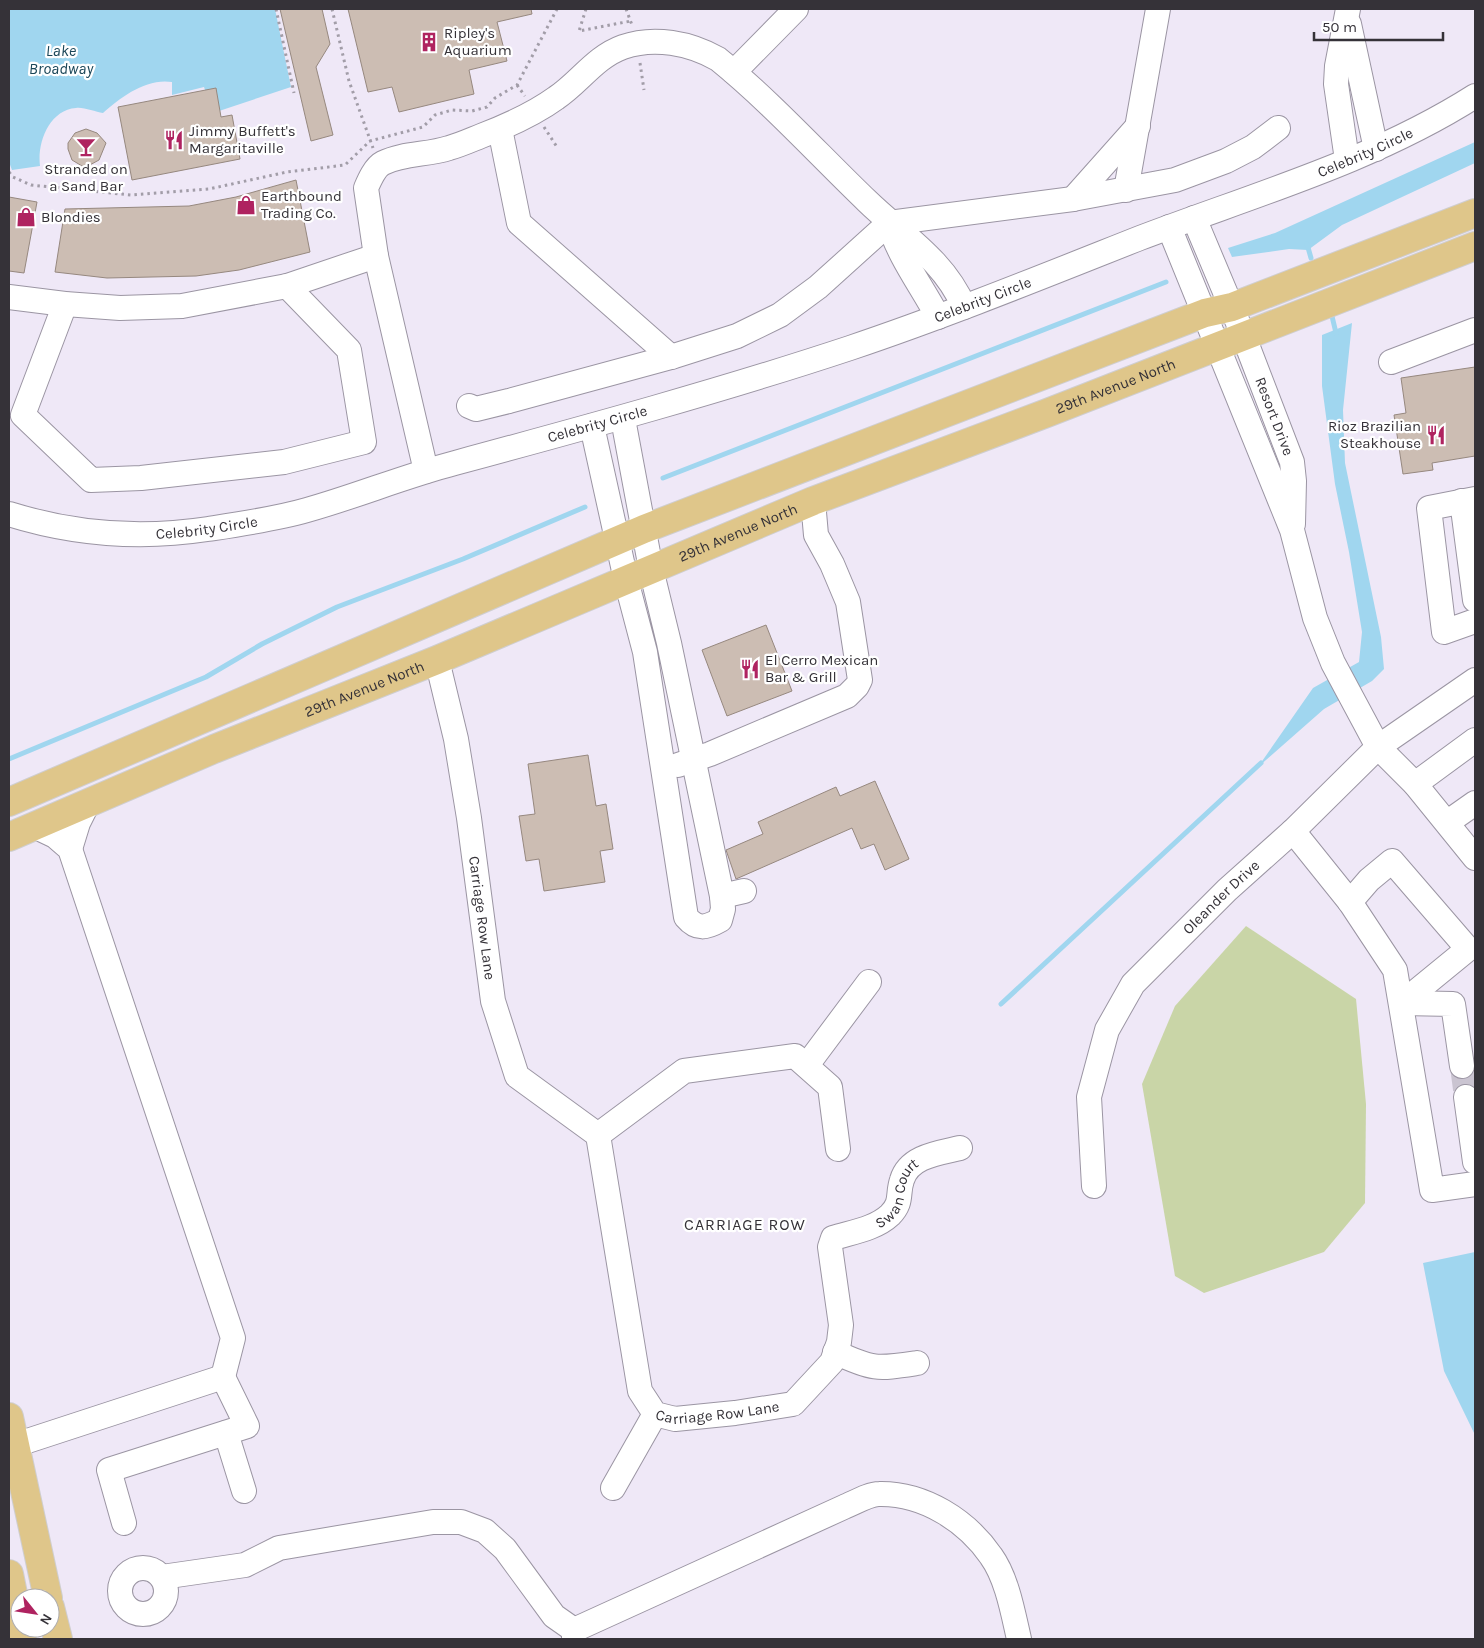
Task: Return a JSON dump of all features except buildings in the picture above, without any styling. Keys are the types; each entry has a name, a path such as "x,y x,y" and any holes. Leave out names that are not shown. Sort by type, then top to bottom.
{"main road":[{"path":"9,802 644,528 1204,313 1232,307 1475,213"},
{"name":"29th Avenue North","path":"9,837 214,749 437,660 813,501 1244,337 1475,246"},
{"path":"9,1417 12,1446 46,1588"},
{"path":"9,1574 22,1639"}],"street":[{"path":"734,72 796,9"},
{"path":"1126,190 1158,9"},
{"path":"1348,12 1376,149"},
{"path":"1348,12 1337,66 1336,84 1348,160"},
{"path":"426,471 376,256 366,188 381,164 407,156 449,149 500,129 558,98 589,69 607,55 623,47 649,42 679,44 699,48 718,59 734,72 889,223 932,258 956,290 964,307"},
{"name":"Celebrity Circle","path":"9,514 31,521 121,534 179,532 305,511 426,471 623,418 850,348 938,317 1376,149 1450,112 1475,96"},
{"path":"1073,199 1139,124"},
{"path":"469,406 476,409 509,401 671,357 737,336 780,314 818,287 889,223 1073,199 1175,180 1226,161 1252,147 1278,128"},
{"path":"500,129 520,223 671,357"},
{"path":"1194,218 1232,307"},
{"path":"889,223 900,254 919,281 938,317"},
{"path":"1169,227 1204,313"},
{"path":"10,301 120,308 182,306 287,286 376,256"},
{"path":"65,304 23,414 91,480 141,478 284,462 364,442 349,350 287,286"},
{"name":"Resort Drive","path":"1232,307 1292,462 1294,481 1292,530"},
{"name":"Resort Drive","path":"1204,313 1292,530 1315,618 1333,663 1378,747 1415,784 1448,822 1475,858"},
{"path":"1391,362 1475,330"},
{"path":"592,426 644,652 672,814 686,917 692,925 700,927 710,926 720,920 723,909 733,894 703,804 693,761 669,643 651,569 623,418"},
{"path":"1475,600 1468,500 1429,508 1444,632 1475,621"},
{"path":"664,769 693,761 815,711 847,696 857,686 860,680 848,602 832,564 816,535 813,501"},
{"path":"644,652 669,643"},
{"name":"Carriage Row Lane","path":"437,660 456,739 469,818 492,1001 517,1076 598,1135 640,1391 655,1414 675,1419 735,1413 793,1404 832,1362 836,1352 841,1325 830,1247 833,1238"},
{"name":"Oleander Drive","path":"1094,1186 1089,1097 1107,1030 1134,984 1228,890 1293,831 1378,747 1475,680"},
{"path":"1415,784 1475,740"},
{"path":"70,849 78,823 88,803"},
{"path":"1448,822 1475,803"},
{"path":"672,814 703,804"},
{"path":"34,826 55,836 70,849 233,1338 223,1377 247,1426 109,1470 124,1523"},
{"path":"1293,831 1350,902 1395,970 1402,1002 1432,1190 1475,1184"},
{"path":"1350,902 1369,880 1392,861 1468,949 1402,1002"},
{"path":"807,1065 870,982"},
{"path":"1402,1002 1453,1004 1462,1066"},
{"path":"598,1135 684,1072 795,1056 830,1087 838,1149"},
{"path":"1466,1097 1475,1162"},
{"name":"Swan Court","path":"833,1238 878,1224 890,1214 900,1201 902,1179 917,1160 960,1148"},
{"path":"836,1352 863,1365 881,1369 917,1363"},
{"path":"12,1446 223,1377"},
{"path":"613,1488 655,1414"},
{"path":"226,1433 244,1491"},
{"path":"162,1577 245,1565 279,1548 433,1522 461,1522 485,1531 505,1549 554,1616 574,1634 835,1511 878,1494 926,1501 970,1531 992,1558 1012,1605 1018,1639"}],"path":[{"path":"276,9 294,93"},
{"path":"332,9 349,81 370,141 381,164"},
{"path":"9,172 13,177 31,185 131,196 209,189 287,172 345,165 370,141 424,127 435,115 452,110 472,111 487,107 495,98 517,85 557,9"},
{"path":"586,9 579,31 631,21"}],"green space":[{"path":"1246,926 1356,999 1366,1104 1365,1203 1324,1252 1204,1293 1175,1276 1142,1084 1175,1006"}],"water":[{"name":"Lake Broadway","path":"9,9 275,9 291,87 213,113 204,87 172,95 172,82 153,83 134,90 103,113 82,108 67,110 52,121 47,129 41,148 40,166 12,170 9,162"},
{"path":"1475,142 1475,163 1342,225 1308,250 1289,249 1232,257 1228,248 1275,233"},
{"path":"1352,323 1343,410 1345,463 1381,637 1384,669 1372,681 1324,709 1258,767 1313,688 1359,662 1362,632 1349,552 1335,484 1322,386 1322,335"},
{"path":"1475,1252 1475,1435 1444,1371 1423,1263"}],"waterway":[{"path":"1307,244 1311,258"},
{"path":"663,478 1166,282"},
{"path":"1331,312 1336,333"},
{"path":"9,759 206,677 262,644 337,607 463,559 585,507"},
{"path":"1001,1004 1261,763"}],"tunnel":[{"path":"1462,1066 1466,1097"}],"place":[{"name":"Ripley's Aquarium","path":"429,42"},
{"name":"Jimmy Buffett's Margaritaville","path":"174,140"},
{"name":"Stranded on a Sand Bar","path":"86,147"},
{"name":"Earthbound Trading Co.","path":"246,205"},
{"name":"Blondies","path":"26,217"},
{"name":"Rioz Brazilian Steakhouse","path":"1436,435"},
{"name":"El Cerro Mexican Bar & Grill","path":"750,669"}],"district":[{"name":"CARRIAGE ROW","path":"745,1224"}]}
